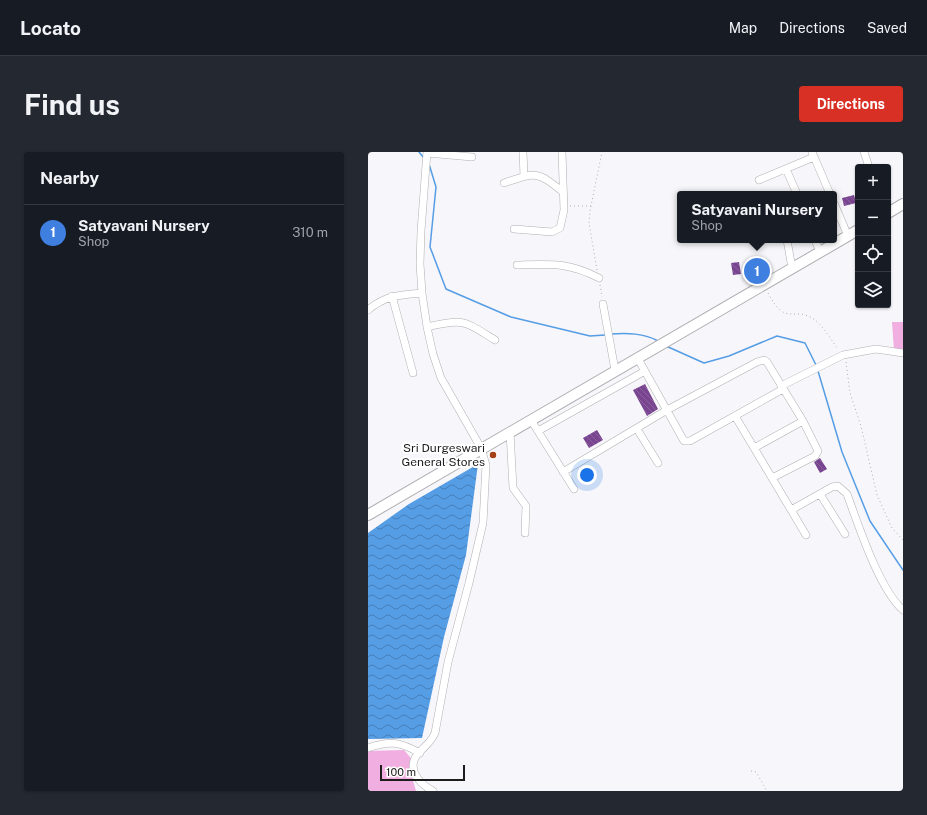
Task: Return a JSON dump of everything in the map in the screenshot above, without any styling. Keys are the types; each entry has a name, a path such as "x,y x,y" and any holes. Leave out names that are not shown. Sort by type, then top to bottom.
{"highway":[{"path":"891,211 903,204"},
{"path":"837,242 855,232"},
{"path":"368,515 836,243"}],"street":[{"path":"523,152 524,176"},
{"path":"514,229 557,231 560,228 563,220 564,206 562,152"},
{"path":"864,152 868,164"},
{"path":"418,790 419,782 414,767 415,759 431,741 434,733 448,662 477,552 482,523 486,465 482,448 441,378 432,354 422,293 420,231 427,167 427,153 472,157"},
{"path":"759,180 786,169 813,155 829,191"},
{"path":"786,169 795,191"},
{"path":"504,183 524,176 539,175 563,192"},
{"path":"837,210 848,236"},
{"path":"788,243 792,268"},
{"path":"816,243 820,252"},
{"path":"517,264 563,264 575,267 599,278"},
{"path":"368,310 378,301 392,296 422,293"},
{"path":"392,296 413,373"},
{"path":"603,304 615,370"},
{"path":"427,327 450,322 463,322 495,340"},
{"path":"637,358 682,439 687,442 843,355 876,349 903,353"},
{"path":"563,472 667,410 761,360 768,362 817,447 817,454 772,478"},
{"path":"538,431 645,371"},
{"path":"735,416 806,535"},
{"path":"531,420 574,489"},
{"path":"754,448 803,421"},
{"path":"637,429 658,463"},
{"path":"510,432 514,488 526,506 524,533"},
{"path":"791,510 838,486 846,494 863,538 892,598 903,610"},
{"path":"820,494 845,534"},
{"path":"368,748 395,742 405,745 420,753"},
{"path":"419,782 434,791"}],"path":[{"path":"602,152 591,206 590,223 603,304"},
{"path":"564,206 591,206"},
{"path":"763,285 774,305 781,312 806,315 815,320 843,355 846,364 850,393 861,426 877,495 892,528 903,540"},
{"path":"751,771 756,772 767,791"}],"shaded area":[{"path":"892,322 903,322 903,350 894,350"},
{"path":"404,750 415,763 412,777 416,791 368,791 368,751"}],"water":[{"path":"478,464 466,555 444,637 422,738 368,739 368,533 409,504"}],"building":[{"path":"854,195 855,203 844,206 842,198"},
{"path":"739,262 741,274 733,275 731,263"},
{"path":"645,384 658,409 647,416 633,390"},
{"path":"597,430 603,440 589,448 583,438"},
{"path":"820,458 827,469 820,473 814,462"}],"waterway":[{"path":"419,152 424,158"},
{"path":"429,164 436,187 430,247 446,289 511,317 590,336 605,335"},
{"path":"611,334 641,335 658,341"},
{"path":"666,346 704,363 729,356 777,336 805,343 816,365"},
{"path":"818,371 842,452 870,521 903,570"}],"place":[{"name":"Satyavani Nursery","path":"757,271"},
{"name":"Sri Durgeswari General Stores","path":"493,455"}]}
